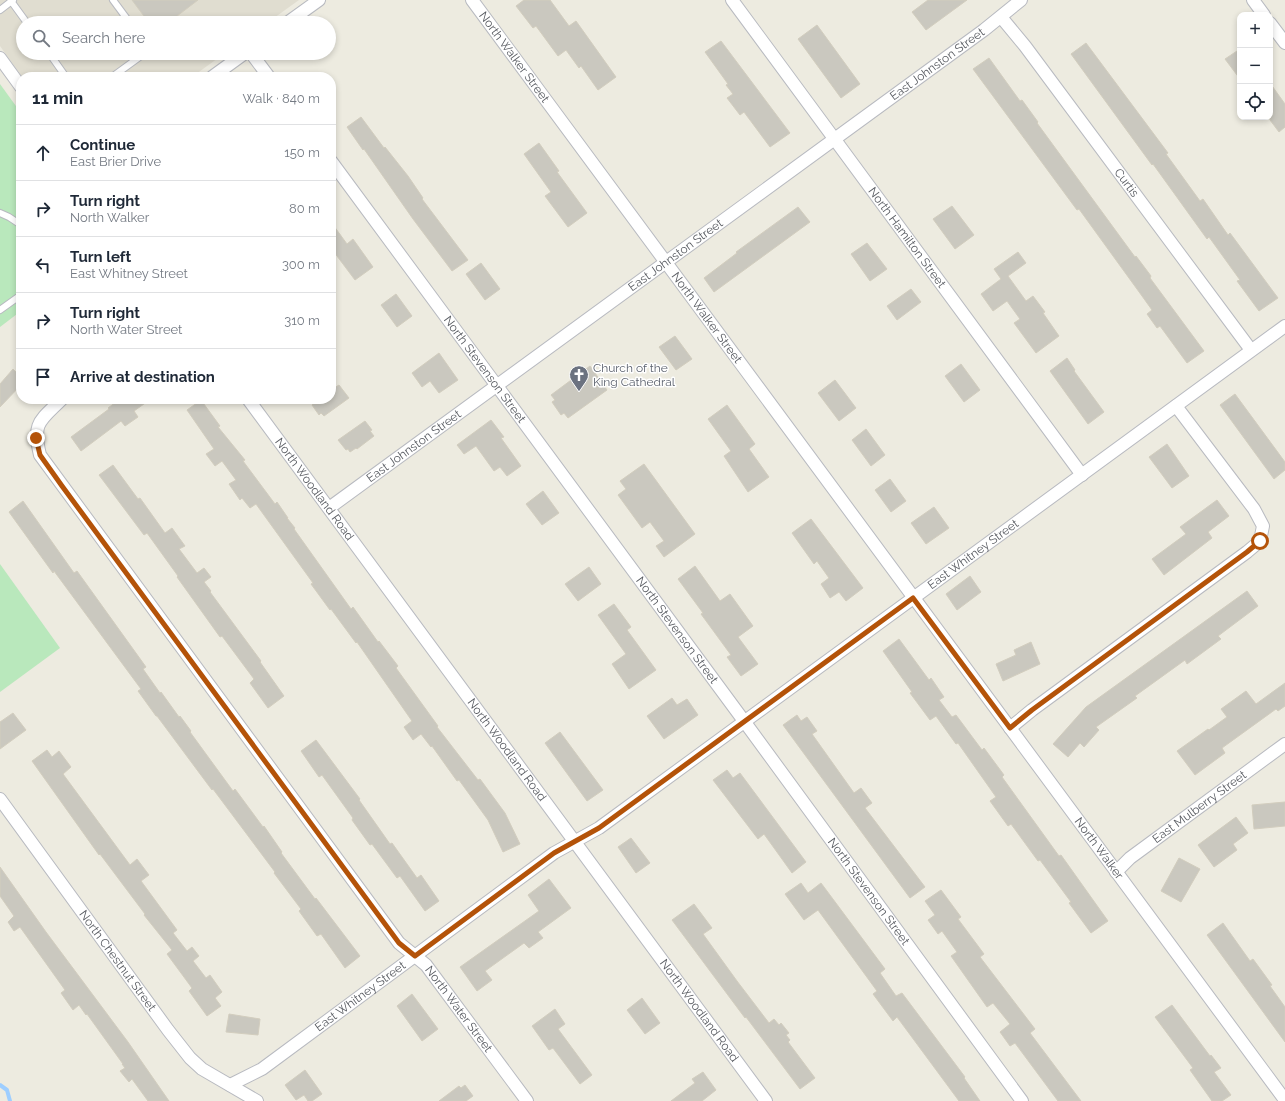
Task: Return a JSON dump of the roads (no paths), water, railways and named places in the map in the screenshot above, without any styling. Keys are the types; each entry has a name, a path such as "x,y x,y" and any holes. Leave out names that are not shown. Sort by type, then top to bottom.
{"street":[{"path":"297,16 319,0"},
{"name":"North Walker Street","path":"472,0 913,598"},
{"name":"North Hamilton Street","path":"732,0 1082,474"},
{"name":"East Johnston Street","path":"328,508 1001,17 1021,0"},
{"path":"1253,0 1262,12"},
{"name":"Curtis","path":"1001,17 1026,46 1251,350"},
{"path":"1273,27 1285,43"},
{"path":"0,58 16,80"},
{"path":"219,72 235,60"},
{"path":"256,60 265,72"},
{"name":"North Stevenson Street","path":"336,168 1022,1101"},
{"name":"East Whitney Street","path":"230,1085 262,1069 554,853 599,828 1285,326"},
{"name":"North Water Street","path":"57,404 40,421 36,438 40,455 399,943 426,965 527,1101"},
{"name":"North Woodland Road","path":"252,404 766,1101"},
{"path":"1010,728 1032,710 1260,541 1263,526 1254,509 1176,406"},
{"name":"North Walker","path":"913,598 1285,1100"},
{"name":"East Mulberry Street","path":"1116,872 1130,858 1284,748"},
{"name":"North Chestnut Street","path":"0,799 190,1058 202,1069 216,1078 257,1101"}],"lane":[{"path":"113,0 125,16"},
{"path":"0,10 12,1 22,16"},
{"path":"54,60 62,72"},
{"path":"119,72 135,60"},
{"path":"0,213 9,216 16,221"},
{"path":"0,310 16,299"}],"waterway":[{"path":"0,1085 7,1090 10,1101"}],"place":[{"name":"Church of the King Cathedral","path":"579,392"}]}
